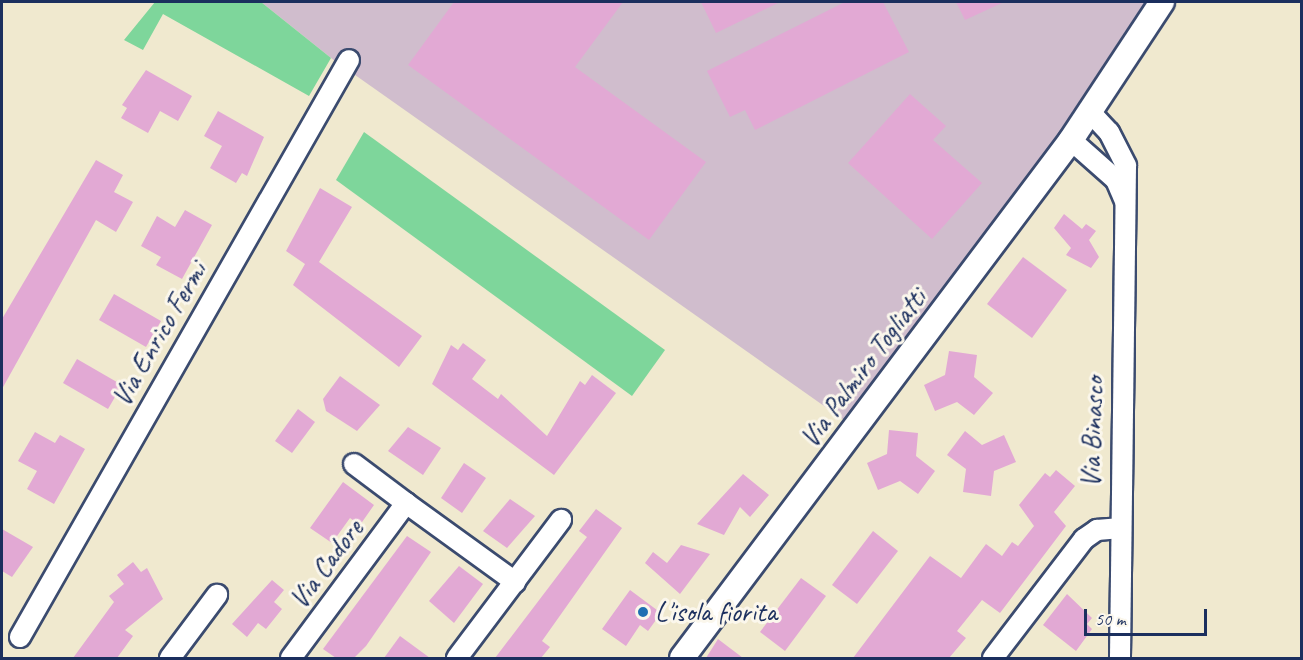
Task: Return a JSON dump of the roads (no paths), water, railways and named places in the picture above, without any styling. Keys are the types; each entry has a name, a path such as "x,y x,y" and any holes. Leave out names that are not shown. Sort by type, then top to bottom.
{"street":[{"name":"Via Palmiro Togliatti","path":"682,658 1091,113 1162,2"},
{"name":"Via Enrico Fermi","path":"20,637 349,60"},
{"name":"Via Binasco","path":"1091,113 1119,146 1126,166 1128,206 1118,528 1120,658"},
{"name":"Via Binasco","path":"1071,140 1116,180 1128,206"},
{"path":"354,464 515,582"},
{"name":"Via Cadore","path":"291,658 406,503"},
{"path":"457,658 561,520"},
{"path":"993,658 1084,539 1097,530 1118,528"},
{"path":"170,658 217,595"}],"place":[{"name":"L'isola fiorita","path":"643,612"}]}
